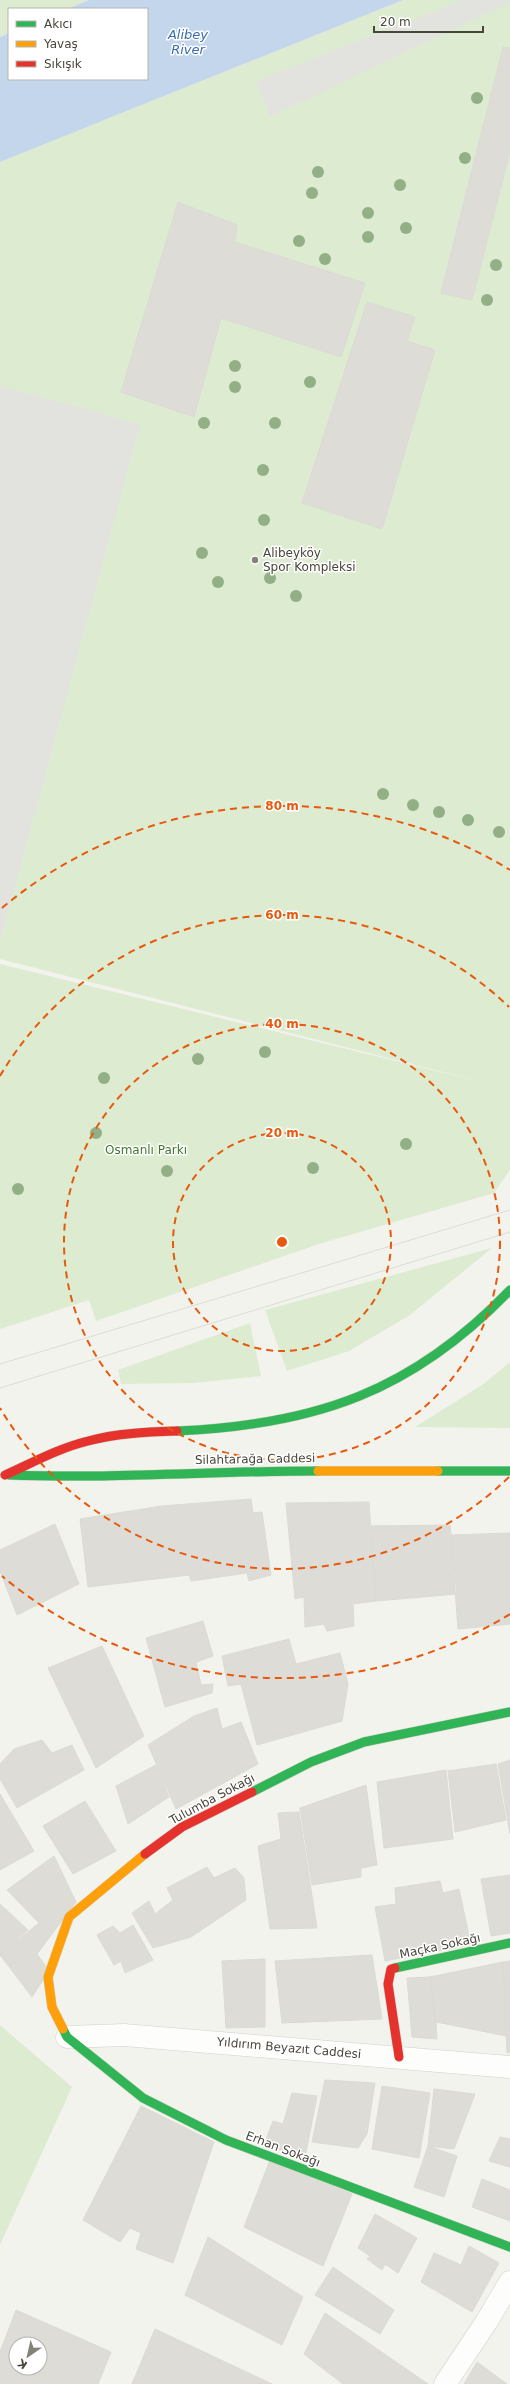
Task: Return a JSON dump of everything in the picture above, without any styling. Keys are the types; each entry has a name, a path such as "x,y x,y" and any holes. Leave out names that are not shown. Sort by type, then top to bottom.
{"street":[{"path":"2,1475 49,1454 99,1438 234,1428 283,1420 331,1408 372,1392 417,1368 463,1336 493,1310 510,1290"},
{"name":"Silahtarağa Caddesi","path":"2,1475 59,1477 231,1471 510,1471"},
{"name":"Tulumba Sokağı","path":"68,2036 52,2007 48,1978 69,1917 132,1864 182,1827 311,1762 364,1742 463,1720 510,1712"},
{"name":"Maçka Sokağı","path":"400,2057 388,1984 391,1969 409,1963 510,1944"},
{"name":"Yıldırım Beyazıt Caddesi","path":"68,2036 124,2035 510,2067"},
{"name":"Erhan Sokağı","path":"68,2036 143,2098 226,2140 510,2247"},
{"path":"445,2384 487,2322 510,2282"}],"green space":[{"path":"0,0 89,0 69,8 8,8 8,33 0,37"},
{"name":"Alibeyköy Spor Kompleksi","path":"403,0 510,0 510,1170 494,1193 319,1244 96,1321 89,1300 0,1329 0,964 490,1084 0,959 0,162"},
{"path":"492,1248 410,1315 349,1351 287,1371 265,1310"},
{"path":"250,1323 261,1376 194,1383 121,1384 118,1370"},
{"path":"510,1362 510,1428 415,1427 482,1385"},
{"path":"0,2025 72,2087 0,2245"}],"shaded area":[{"path":"463,0 510,0 510,2 270,117 256,81"},
{"path":"0,386 140,424 0,941"}],"water":[{"name":"Alibey River","path":"89,0 403,0 0,162 0,37 8,33 8,80 148,80 148,8 69,8"}],"building":[{"path":"503,47 510,48 510,151 472,300 441,293"},
{"path":"178,202 237,225 235,242 365,283 341,357 221,318 194,417 121,392"},
{"path":"367,302 415,317 407,341 435,350 382,529 302,503"},
{"path":"251,1499 253,1513 262,1512 271,1575 249,1581 247,1573 191,1581 189,1575 88,1587 80,1519 162,1506"},
{"path":"369,1502 376,1601 353,1604 354,1626 327,1631 324,1624 305,1627 304,1597 295,1599 286,1503"},
{"path":"55,1524 79,1584 17,1615 0,1571 0,1550"},
{"path":"450,1525 457,1594 376,1601 370,1526"},
{"path":"510,1533 510,1624 458,1629 451,1535"},
{"path":"203,1621 213,1656 196,1662 201,1685 213,1684 212,1693 165,1707 146,1638"},
{"path":"289,1639 296,1664 340,1653 348,1684 342,1721 257,1745 241,1684 228,1686 222,1656"},
{"path":"102,1646 144,1736 96,1768 48,1668"},
{"path":"217,1708 222,1729 241,1722 258,1764 176,1809 148,1745 194,1716"},
{"path":"42,1740 52,1753 72,1745 84,1770 17,1808 0,1779 0,1764 14,1749"},
{"path":"510,1760 510,1834 498,1764"},
{"path":"496,1764 506,1820 455,1832 448,1771"},
{"path":"156,1765 169,1797 128,1824 116,1786"},
{"path":"446,1770 453,1839 384,1848 377,1782"},
{"path":"366,1785 377,1865 361,1868 361,1877 312,1885 300,1808"},
{"path":"0,1794 34,1851 0,1870"},
{"path":"85,1801 116,1851 73,1874 43,1826"},
{"path":"299,1812 317,1928 270,1929 258,1846 281,1839 278,1813"},
{"path":"54,1856 76,1902 37,1954 49,1971 32,1997 0,1955 39,1923 7,1890"},
{"path":"207,1867 214,1878 235,1868 244,1878 246,1900 191,1937 153,1948 132,1913 149,1901 155,1914 173,1900 167,1888"},
{"path":"510,1875 510,1933 491,1936 481,1879"},
{"path":"440,1881 443,1893 459,1889 471,1945 385,1961 375,1907 396,1904 395,1888"},
{"path":"0,1904 28,1930 0,1955"},
{"path":"133,1925 153,1960 125,1973 121,1961 114,1965 97,1935 113,1926 120,1933"},
{"path":"372,1955 382,2019 282,2023 275,1961"},
{"path":"265,1959 265,2027 226,2028 222,1961"},
{"path":"510,1961 510,2052 507,2053 503,1962"},
{"path":"503,1962 506,2036 436,2022 430,1977"},
{"path":"430,1977 437,2039 412,2037 407,1978"},
{"path":"325,2080 375,2083 367,2134 358,2148 312,2142"},
{"path":"382,2086 430,2093 419,2158 372,2149"},
{"path":"434,2089 475,2094 454,2149 428,2146"},
{"path":"292,2093 317,2096 305,2158 264,2145 273,2121 283,2124"},
{"path":"141,2106 214,2142 173,2263 136,2249 141,2233 130,2228 120,2242 83,2220"},
{"path":"500,2137 510,2139 510,2167 489,2161"},
{"path":"428,2146 457,2156 444,2197 414,2187"},
{"path":"270,2160 352,2194 323,2266 244,2227"},
{"path":"482,2179 510,2190 510,2221 472,2207"},
{"path":"375,2214 417,2238 398,2273 385,2264 382,2270 367,2259 370,2256 358,2248"},
{"path":"208,2237 303,2297 282,2345 185,2295"},
{"path":"469,2246 499,2263 472,2312 421,2282 434,2253 461,2265"},
{"path":"333,2267 394,2310 380,2334 315,2295"},
{"path":"16,2310 111,2352 98,2384 0,2384 0,2352"},
{"path":"325,2313 428,2384 343,2384 304,2354"},
{"path":"155,2329 272,2384 132,2384"},
{"path":"477,2362 507,2384 464,2384"}],"tram line":[{"path":"0,1364 510,1210"},
{"path":"0,1388 510,1232"}],"traffic: fast":[{"path":"177,1431 274,1421 318,1410 359,1396 399,1377 437,1354 474,1325 510,1290"},
{"path":"9,1475 86,1476 318,1471"},
{"path":"438,1471 510,1471"},
{"path":"252,1792 311,1762 364,1742 510,1712"},
{"path":"395,1968 510,1943"},
{"path":"63,2029 67,2037 143,2098 226,2140 510,2247"}],"traffic: slow":[{"path":"318,1471 438,1471"},
{"path":"63,2029 52,2007 48,1977 69,1917 145,1854"}],"traffic: jam":[{"path":"5,1475 56,1452 99,1438 144,1432 177,1431"},
{"path":"145,1854 182,1827 252,1792"},
{"path":"395,1968 391,1969 388,1984 399,2057"}],"place":[{"name":"Alibeyköy Spor Kompleksi","path":"255,560"}],"park label":[{"name":"Osmanlı Parkı","path":"146,1150"}]}
